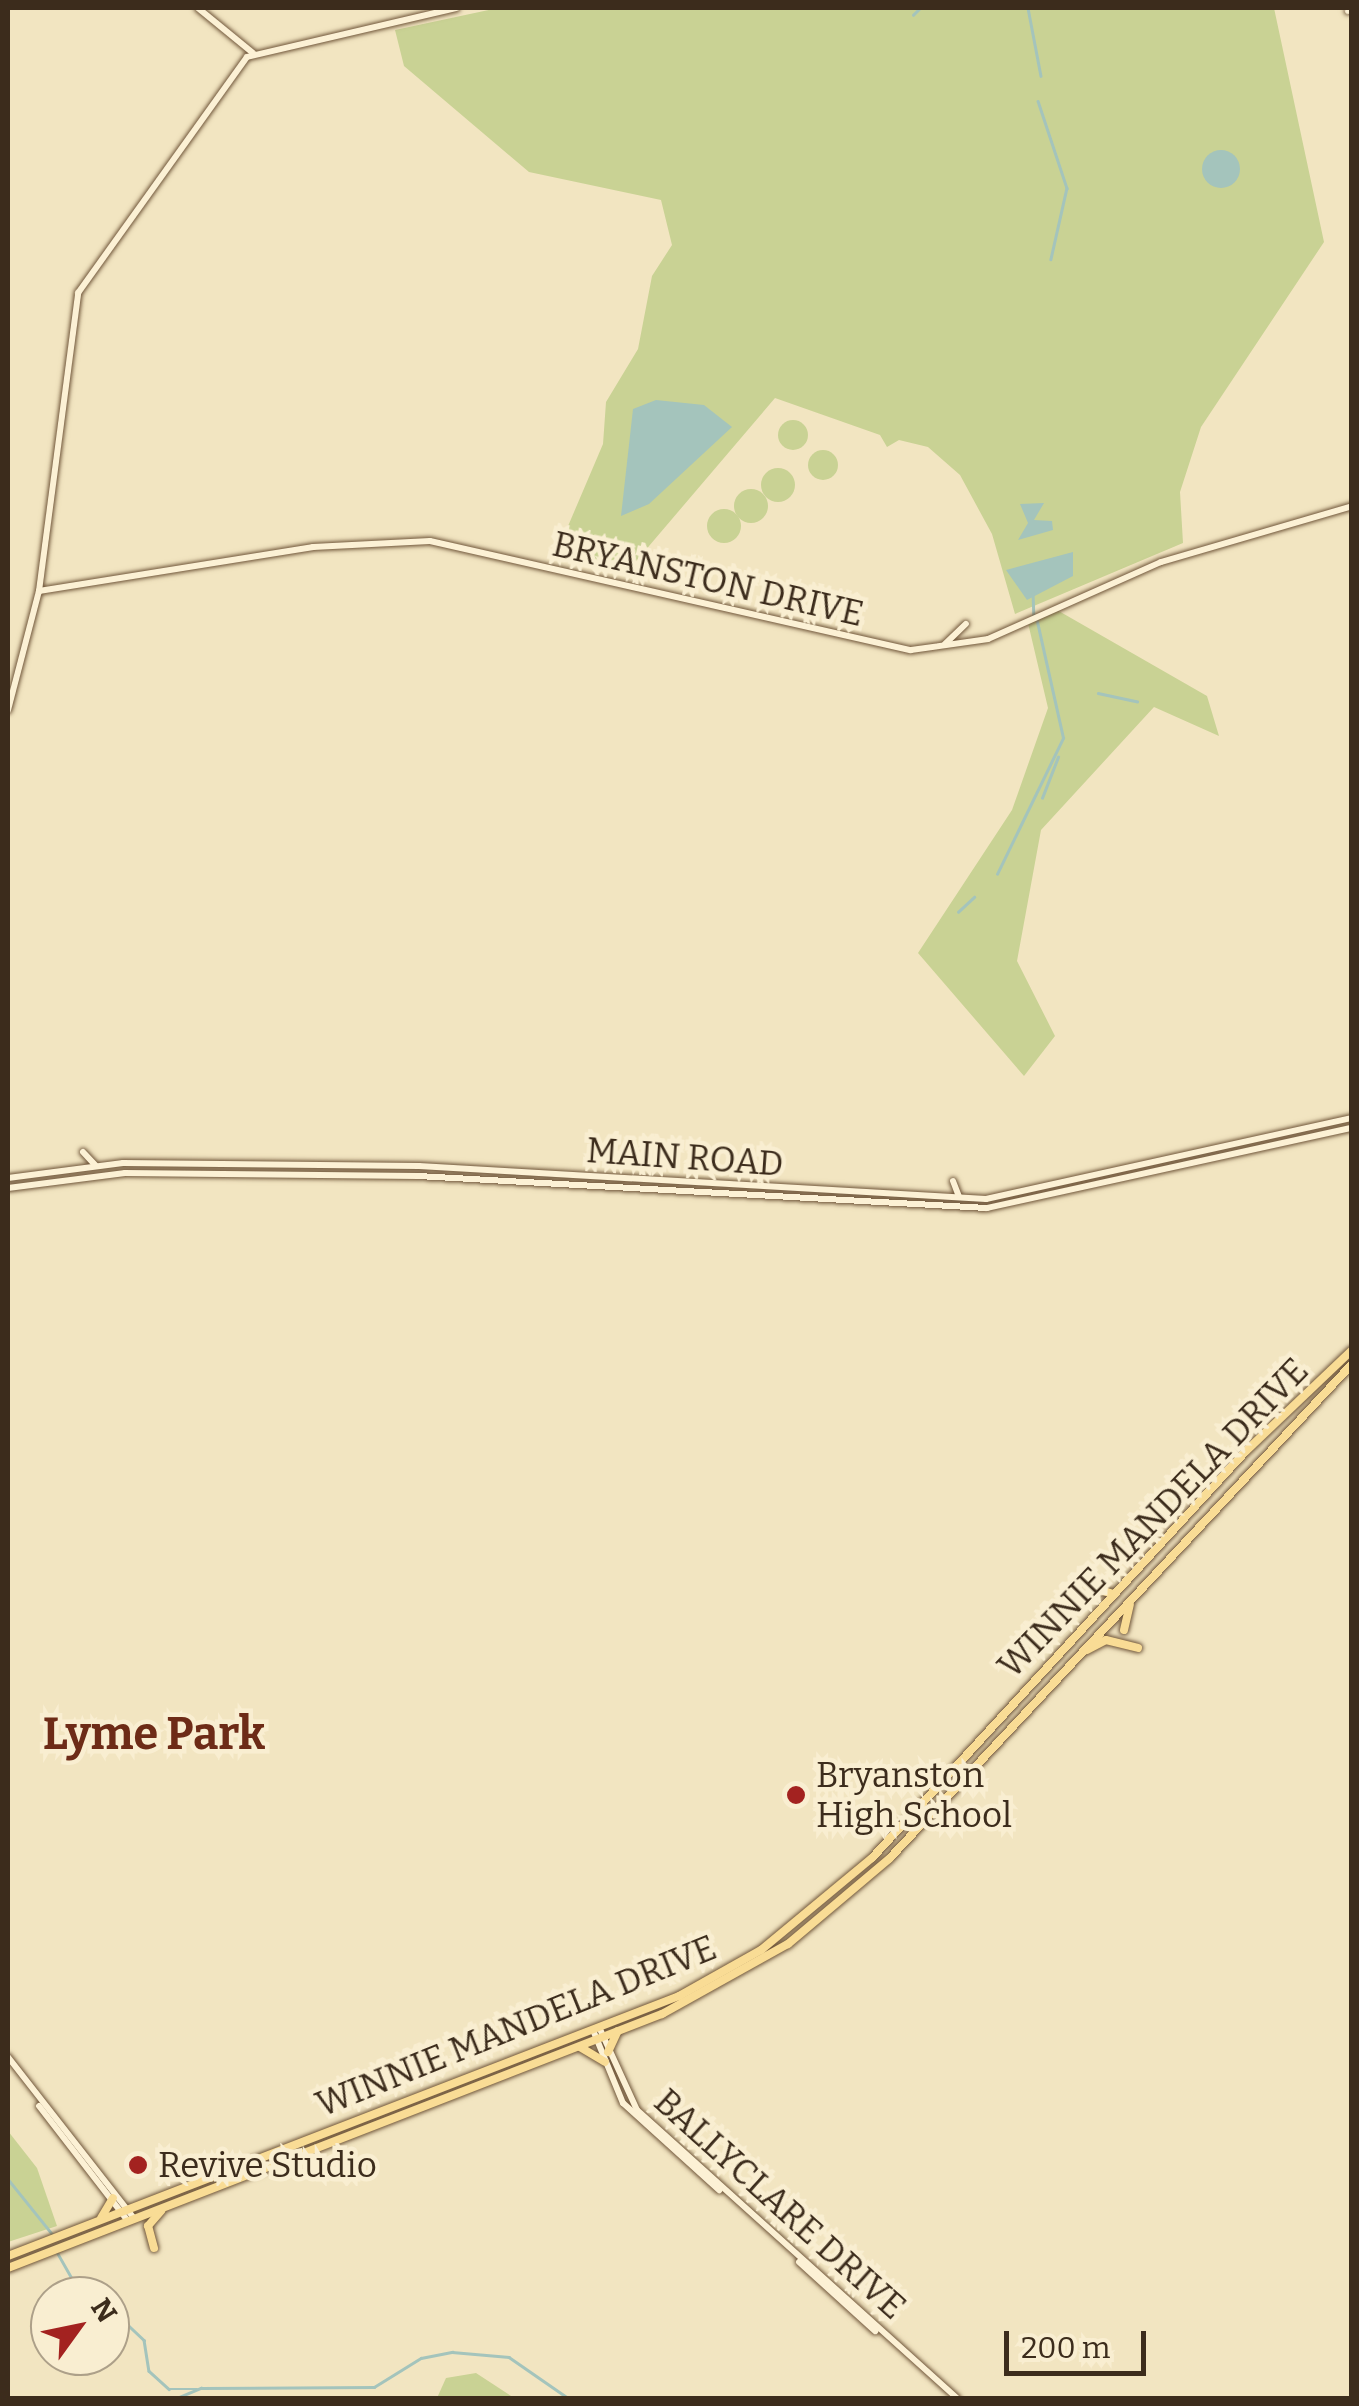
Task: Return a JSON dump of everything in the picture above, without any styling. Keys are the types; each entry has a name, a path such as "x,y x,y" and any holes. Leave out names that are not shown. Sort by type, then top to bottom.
{"main road":[{"path":"198,8 253,53"},
{"path":"8,710 39,591 78,292 253,53 456,8"},
{"name":"BRYANSTON DRIVE","path":"39,591 319,546 430,542 887,647 940,647 988,639 1166,560 1350,505"},
{"path":"940,647 966,624"},
{"name":"MAIN ROAD","path":"8,1178 95,1165 486,1169 962,1199 1038,1191 1352,1118"},
{"name":"MAIN ROAD","path":"8,1188 125,1173 418,1176 986,1208 1352,1128"},
{"path":"84,1152 95,1165"},
{"path":"953,1181 962,1199"},
{"name":"WINNIE MANDELA DRIVE","path":"8,2256 57,2243 598,2033 704,1984 822,1904 1352,1350"},
{"name":"WINNIE MANDELA DRIVE","path":"8,2268 80,2230 169,2205 577,2046 598,2033 618,2031 725,1983 834,1909 1082,1654 1352,1364"},
{"path":"1086,1586 1115,1594"},
{"path":"1124,1630 1140,1588"},
{"path":"1082,1654 1106,1640 1138,1648"},
{"path":"577,2046 607,2057 618,2031"},
{"name":"BALLYCLARE DRIVE","path":"598,2033 637,2110 954,2398"},
{"path":"8,2057 128,2216"},
{"path":"8,2066 128,2216"},
{"path":"80,2230 111,2212 112,2198"},
{"path":"154,2248 148,2226 169,2205"}],"green space":[{"path":"498,8 1274,8 1324,242 1201,427 1180,492 1183,543 1015,614 992,534 960,475 928,447 899,440 887,447 880,435 775,398 632,566 554,559 603,444 606,402 638,349 652,276 672,245 661,200 529,172 404,66 395,30"},
{"path":"793,420 804,424 808,435 804,446 793,450 782,446 778,435 782,424"},
{"path":"823,450 834,454 838,465 834,476 823,480 812,476 808,465 812,454"},
{"path":"778,468 790,473 795,485 790,497 778,502 766,497 761,485 766,473"},
{"path":"751,489 763,494 768,506 763,518 751,523 739,518 734,506 739,494"},
{"path":"724,509 736,514 741,526 736,538 724,543 712,538 707,526 712,514"},
{"path":"1057,610 1207,696 1219,736 1154,707 1041,830 1017,961 1055,1036 1024,1076 918,953 1012,810 1048,708 1028,623"},
{"path":"8,2131 37,2168 57,2226 8,2242"},
{"path":"476,2373 514,2398 437,2398 446,2378"}],"water":[{"path":"1221,150 1235,155 1240,169 1235,183 1221,188 1207,183 1202,169 1207,155"},
{"path":"656,400 704,405 732,427 649,504 621,516 633,409"},
{"path":"1044,503 1034,520 1052,521 1053,530 1018,540 1028,523 1020,504"},
{"path":"1073,552 1073,576 1027,600 1006,570"}],"waterway":[{"path":"913,15 920,8"},
{"path":"1028,8 1041,76"},
{"path":"1038,101 1067,188 1051,259"},
{"path":"1033,592 1034,615"},
{"path":"997,874 1063,738 1037,622"},
{"path":"1098,693 1137,701"},
{"path":"1042,798 1058,757"},
{"path":"958,912 974,897"},
{"path":"8,2179 53,2235"},
{"path":"57,2252 71,2276"},
{"path":"130,2327 144,2340 149,2371 169,2389 197,2389"},
{"path":"177,2398 201,2388 374,2387 421,2358 452,2352 509,2357 568,2398"}],"place":[{"name":"Bryanston High School","path":"796,1795"},
{"name":"Revive Studio","path":"138,2165"}],"district":[{"name":"Lyme Park","path":"154,1735"}]}
